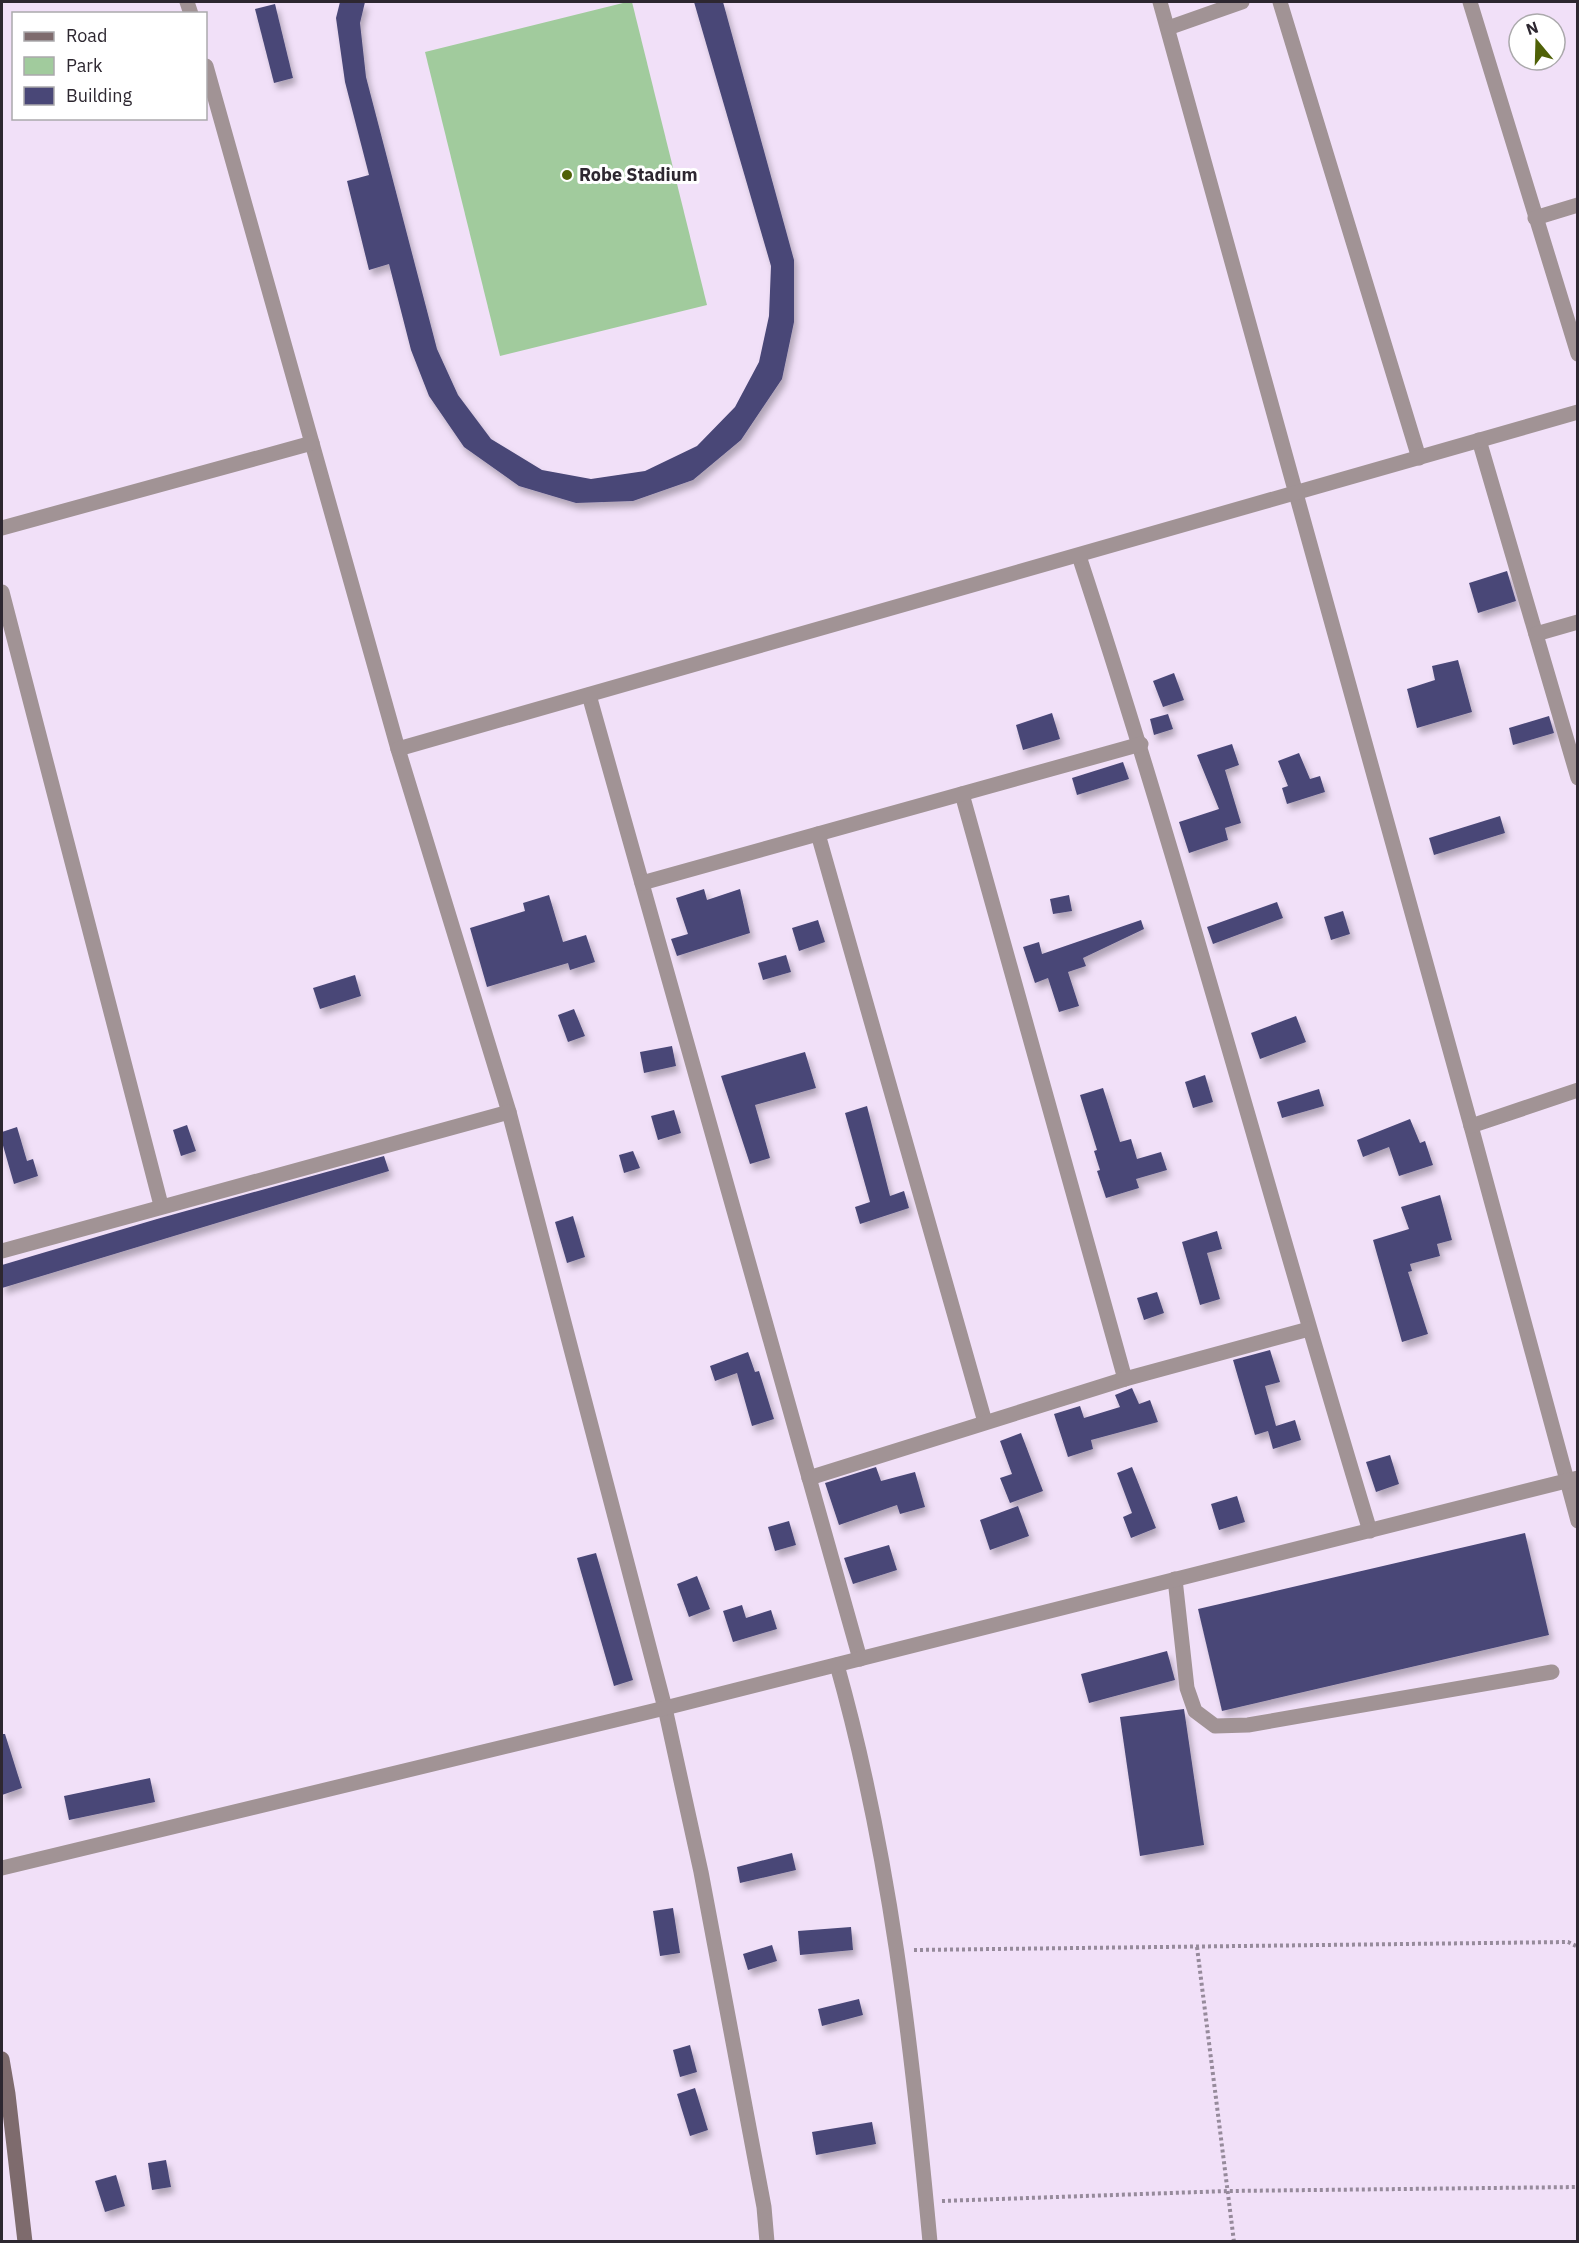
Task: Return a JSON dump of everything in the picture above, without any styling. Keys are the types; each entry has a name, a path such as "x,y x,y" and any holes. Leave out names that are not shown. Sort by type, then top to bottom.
{"main road":[{"path":"2,2059 26,2241"}],"street":[{"path":"1160,2 1471,1126 1573,1479 1578,1521"},
{"path":"1168,28 1242,2"},
{"path":"1280,2 1419,458"},
{"path":"1470,2 1578,354"},
{"path":"207,70 398,749 509,1112 665,1708 701,1872 764,2207 767,2241"},
{"path":"1535,218 1578,205"},
{"path":"398,749 1578,412"},
{"path":"1479,440 1578,778"},
{"path":"2,528 312,443"},
{"path":"1079,556 1141,744 1309,1329 1370,1530"},
{"path":"2,592 161,1205"},
{"path":"1536,634 1578,622"},
{"path":"589,694 860,1659"},
{"path":"642,883 1141,744"},
{"path":"962,794 1125,1379"},
{"path":"818,834 985,1422"},
{"path":"1471,1126 1578,1090"},
{"path":"2,1251 161,1205 509,1112"},
{"path":"809,1478 1125,1379 1309,1329"},
{"path":"2,1868 665,1708 1573,1479"},
{"path":"1175,1580 1187,1688 1195,1711 1215,1726 1248,1725 1552,1672"},
{"path":"837,1665 858,1738 898,1950 930,2241"}],"path":[{"path":"898,1950 1568,1942 1578,1947"},
{"path":"1197,1947 1234,2241"},
{"path":"927,2202 1228,2191 1578,2187"}],"green space":[{"path":"632,2 707,305 500,356 425,52"}],"building":[{"path":"340,2 365,2 360,23 366,77 437,349 458,395 491,439 542,470 591,479 645,471 697,446 735,407 759,362 769,316 771,266 694,2 723,2 794,260 794,322 782,379 741,440 693,480 633,501 576,503 519,486 464,447 429,396 411,350 389,264 369,270 347,181 369,175 345,82 336,18"},
{"path":"275,4 293,78 274,83 255,9"},
{"path":"1507,571 1516,601 1478,613 1469,583"},
{"path":"1458,660 1472,712 1417,728 1407,689 1435,680 1432,666"},
{"path":"1174,673 1184,700 1163,707 1153,681"},
{"path":"1052,713 1060,739 1023,750 1016,725"},
{"path":"1168,714 1173,729 1154,735 1150,719"},
{"path":"1549,716 1554,733 1513,745 1509,728"},
{"path":"1232,744 1239,765 1225,770 1241,823 1225,828 1228,840 1189,853 1179,822 1219,809 1197,755"},
{"path":"1299,753 1310,779 1320,776 1325,792 1287,804 1282,788 1288,786 1278,761"},
{"path":"1123,762 1129,779 1077,795 1072,778"},
{"path":"1500,816 1505,833 1434,855 1429,838"},
{"path":"704,889 707,900 740,889 750,933 677,956 671,939 688,934 676,898"},
{"path":"549,895 563,942 586,935 595,962 570,970 568,963 487,987 470,928 525,911 523,903"},
{"path":"1069,895 1072,911 1053,914 1050,899"},
{"path":"1277,902 1283,918 1213,944 1207,927"},
{"path":"1343,911 1350,934 1331,940 1324,917"},
{"path":"818,920 825,942 799,951 792,928"},
{"path":"1141,920 1144,929 1083,958 1086,966 1068,972 1079,1006 1059,1012 1048,978 1035,983 1023,947 1039,942 1042,954"},
{"path":"786,955 791,972 763,980 758,963"},
{"path":"355,975 361,996 320,1009 313,988"},
{"path":"574,1009 585,1036 568,1042 558,1015"},
{"path":"1296,1016 1306,1042 1260,1059 1251,1033"},
{"path":"672,1046 676,1066 644,1073 640,1052"},
{"path":"805,1052 816,1088 755,1105 770,1158 750,1164 721,1076"},
{"path":"1205,1075 1213,1102 1193,1108 1185,1082"},
{"path":"1103,1088 1120,1142 1131,1139 1137,1159 1161,1152 1167,1170 1136,1179 1139,1188 1106,1198 1097,1171 1100,1170 1094,1151 1097,1150 1080,1095"},
{"path":"1319,1089 1324,1106 1282,1118 1277,1102"},
{"path":"867,1106 890,1196 904,1191 909,1208 860,1224 855,1207 870,1202 845,1113"},
{"path":"674,1110 681,1133 658,1140 651,1116"},
{"path":"1410,1119 1420,1143 1425,1141 1433,1165 1399,1176 1389,1147 1363,1157 1357,1140"},
{"path":"187,1125 196,1151 181,1156 173,1130"},
{"path":"17,1127 27,1161 33,1159 38,1176 14,1184 2,1142 2,1132"},
{"path":"633,1151 640,1168 624,1173 619,1155"},
{"path":"384,1156 389,1171 2,1288 2,1265"},
{"path":"1440,1195 1452,1240 1437,1244 1440,1256 1410,1264 1412,1271 1408,1272 1428,1334 1402,1342 1373,1240 1409,1229 1401,1207"},
{"path":"573,1216 585,1257 567,1263 555,1222"},
{"path":"1217,1231 1222,1249 1207,1253 1220,1299 1200,1305 1182,1242"},
{"path":"1157,1292 1164,1313 1144,1320 1137,1298"},
{"path":"1270,1350 1280,1382 1265,1386 1276,1426 1295,1420 1301,1440 1273,1449 1268,1431 1255,1435 1233,1360"},
{"path":"748,1352 755,1372 759,1371 774,1419 752,1426 737,1373 715,1381 710,1366"},
{"path":"1132,1388 1139,1404 1150,1400 1158,1422 1091,1440 1093,1449 1068,1457 1054,1414 1080,1406 1084,1418 1120,1407 1115,1395"},
{"path":"1021,1433 1043,1491 1010,1503 1000,1478 1012,1474 1000,1441"},
{"path":"1390,1455 1399,1484 1376,1492 1366,1462"},
{"path":"876,1467 881,1481 915,1472 925,1507 900,1514 897,1505 839,1525 825,1483"},
{"path":"1132,1467 1156,1528 1131,1538 1123,1517 1132,1513 1117,1473"},
{"path":"1237,1496 1245,1522 1219,1530 1211,1504"},
{"path":"1018,1506 1029,1536 990,1550 980,1520"},
{"path":"789,1521 796,1545 775,1551 768,1527"},
{"path":"1525,1533 1549,1635 1222,1711 1198,1609"},
{"path":"889,1545 897,1570 853,1584 844,1558"},
{"path":"596,1553 633,1680 614,1686 577,1558"},
{"path":"697,1576 710,1609 689,1617 677,1584"},
{"path":"742,1605 746,1618 771,1610 777,1629 733,1642 723,1611"},
{"path":"1167,1651 1175,1680 1089,1703 1081,1674"},
{"path":"1184,1709 1204,1845 1140,1856 1120,1717"},
{"path":"2,1734 5,1734 22,1788 2,1795"},
{"path":"150,1778 155,1802 69,1820 64,1796"},
{"path":"792,1853 796,1870 740,1883 737,1867"},
{"path":"673,1908 680,1953 660,1956 653,1911"},
{"path":"851,1927 853,1950 800,1955 798,1931"},
{"path":"772,1945 777,1961 748,1970 743,1954"},
{"path":"859,1999 863,2015 822,2026 818,2009"},
{"path":"690,2045 697,2072 680,2077 673,2050"},
{"path":"695,2088 708,2130 690,2136 677,2094"},
{"path":"872,2122 876,2144 816,2155 812,2132"},
{"path":"166,2160 171,2187 152,2190 148,2163"},
{"path":"116,2175 125,2206 105,2212 95,2181"}],"place":[{"name":"Robe Stadium","path":"567,175"}]}
